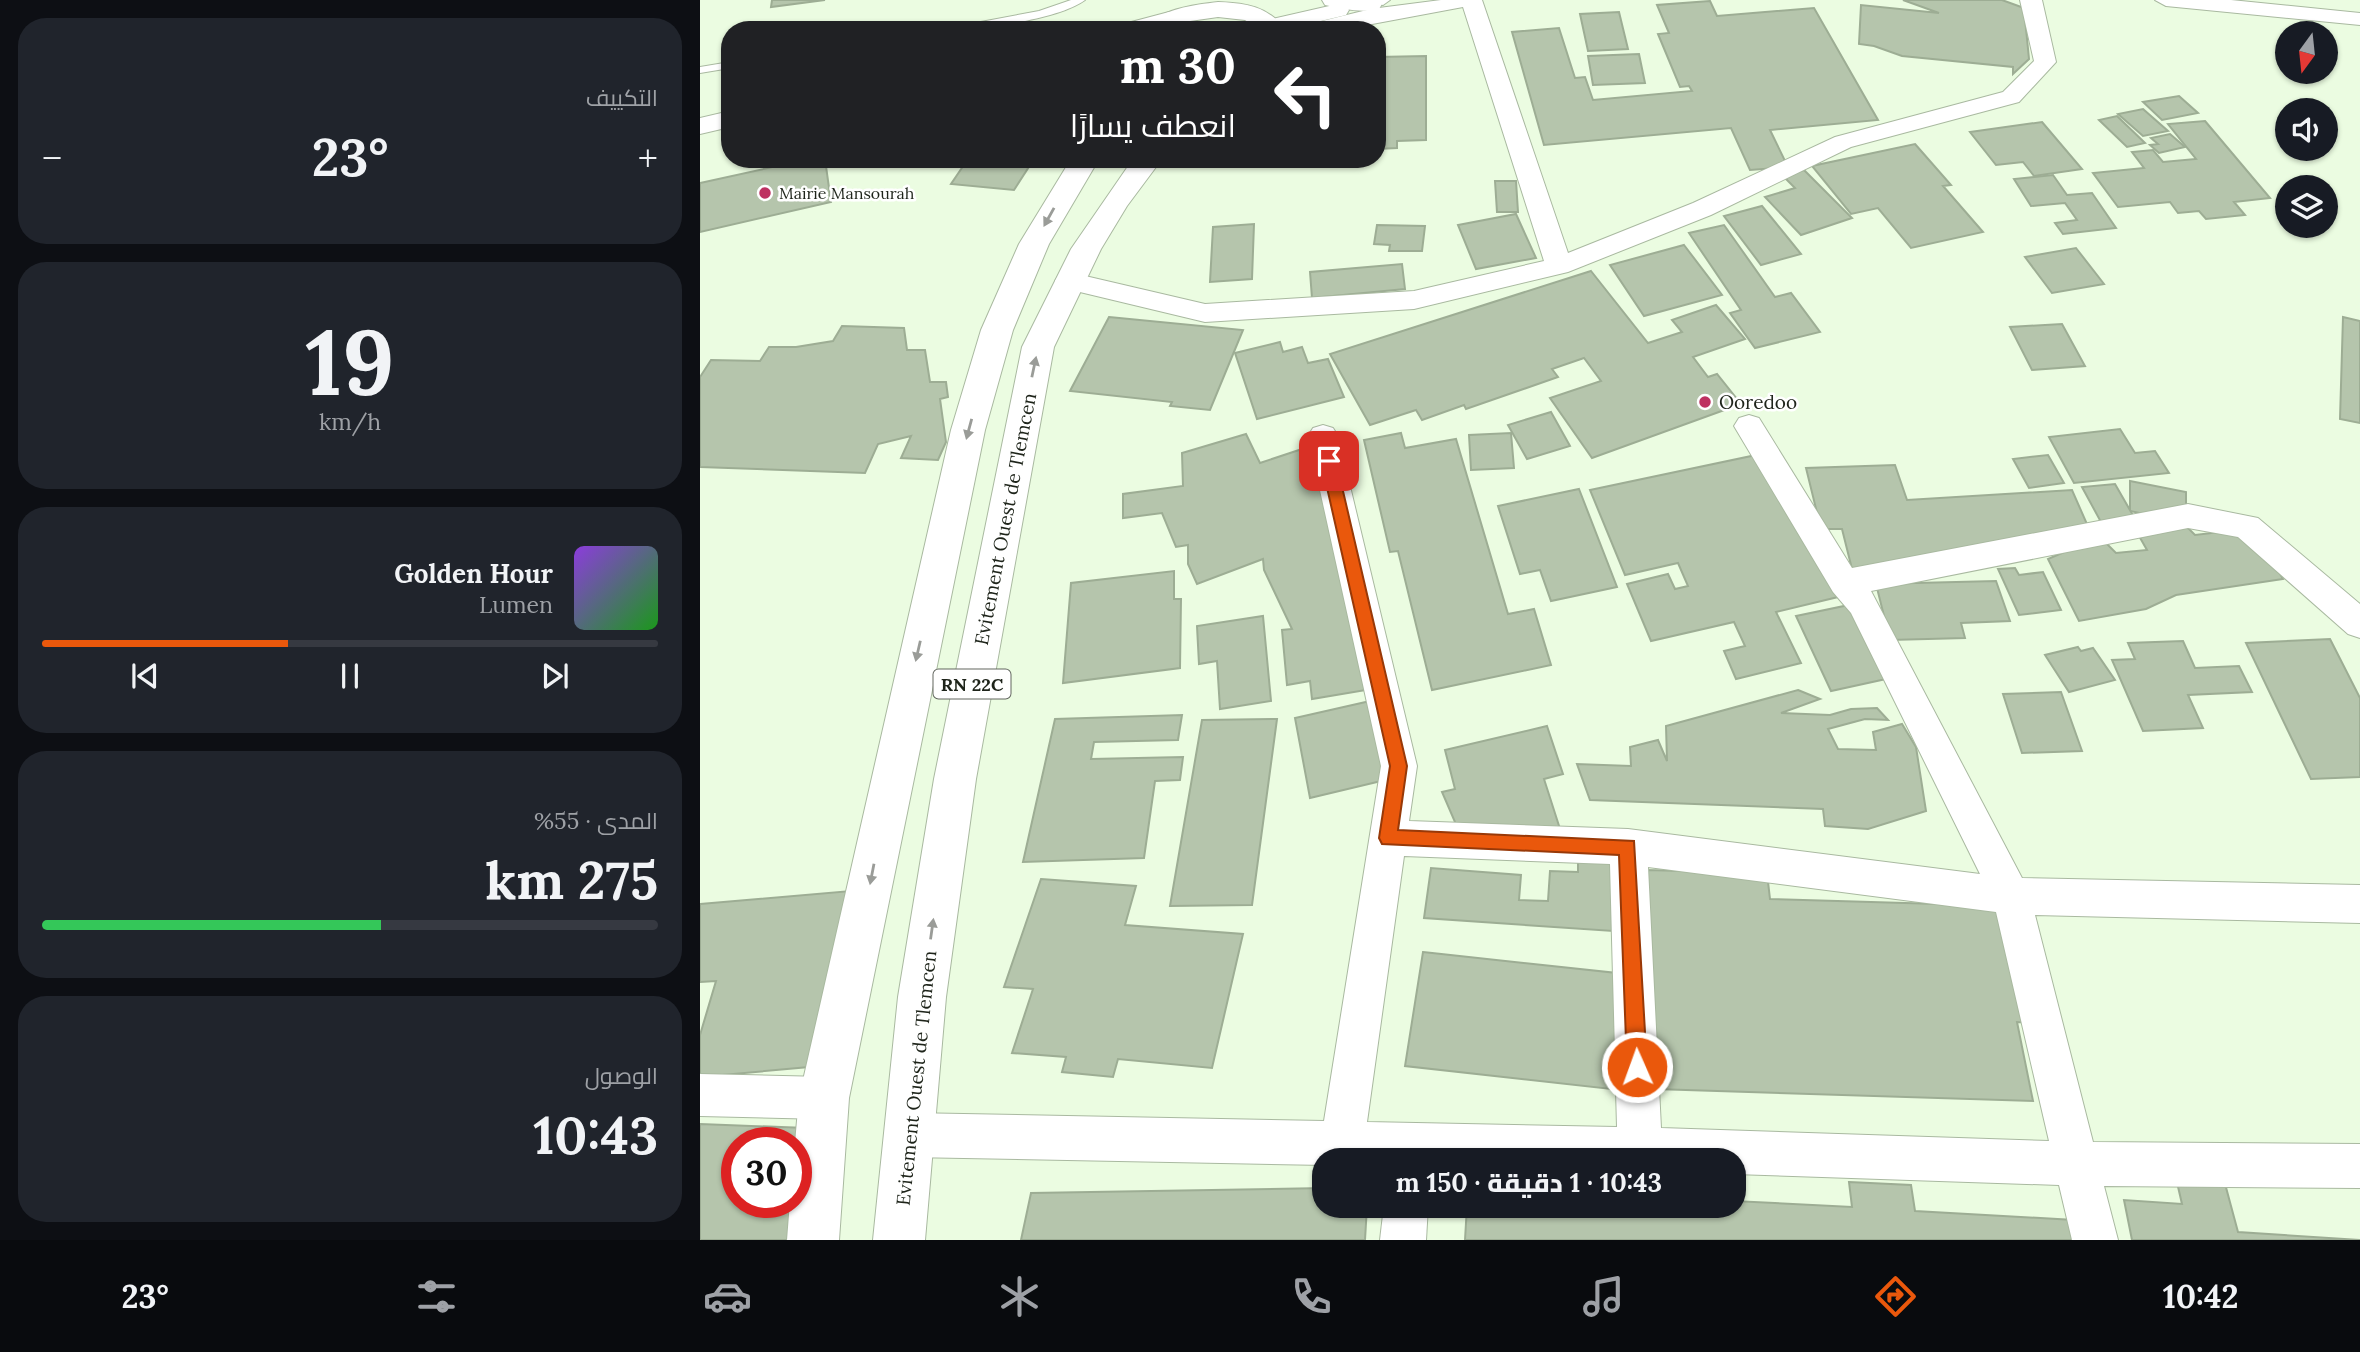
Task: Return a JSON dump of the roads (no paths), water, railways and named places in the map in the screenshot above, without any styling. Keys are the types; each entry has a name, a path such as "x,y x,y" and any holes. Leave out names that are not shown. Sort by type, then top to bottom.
{"main road":[{"path":"1274,21 1287,0"},
{"path":"1334,0 1385,1"},
{"path":"1170,21 1209,4 1249,9 1266,21"},
{"path":"700,126 721,121"},
{"path":"700,143 721,138"},
{"name":"RN 22C","path":"813,1240 824,1098 906,702 968,430 997,330 1034,244 1079,168"},
{"name":"Evitement Ouest de Tlemcen","path":"899,1240 922,997 962,739 1038,347 1068,281 1100,224 1141,168"}],"street":[{"path":"1348,21 1371,15 1444,6 1461,0"},
{"path":"1471,0 1559,266"},
{"path":"1068,281 1205,313 1414,300 1559,266 1702,209 1843,142 2011,97 2045,62 2031,0"},
{"path":"2166,0 2360,19"},
{"path":"1290,21 1385,1"},
{"path":"1749,426 1844,583 1863,604 2011,896 2095,1240"},
{"path":"1323,436 1399,766 1342,1143"},
{"path":"1844,583 2188,516 2247,527 2360,624"},
{"path":"1388,838 1628,847 2011,896 2360,904"},
{"path":"1628,847 1640,1148"},
{"path":"700,1095 824,1098"},
{"path":"909,1135 1342,1143 1380,1148"},
{"path":"1746,1153 2078,1164 2360,1166"},
{"path":"1403,1240 1405,1218"}],"lane":[{"path":"1002,21 1041,15 1080,0"},
{"path":"700,70 721,66"}],"place":[{"name":"Mairie Mansourah","path":"765,193"},
{"name":"Ooredoo","path":"1705,402"}]}
